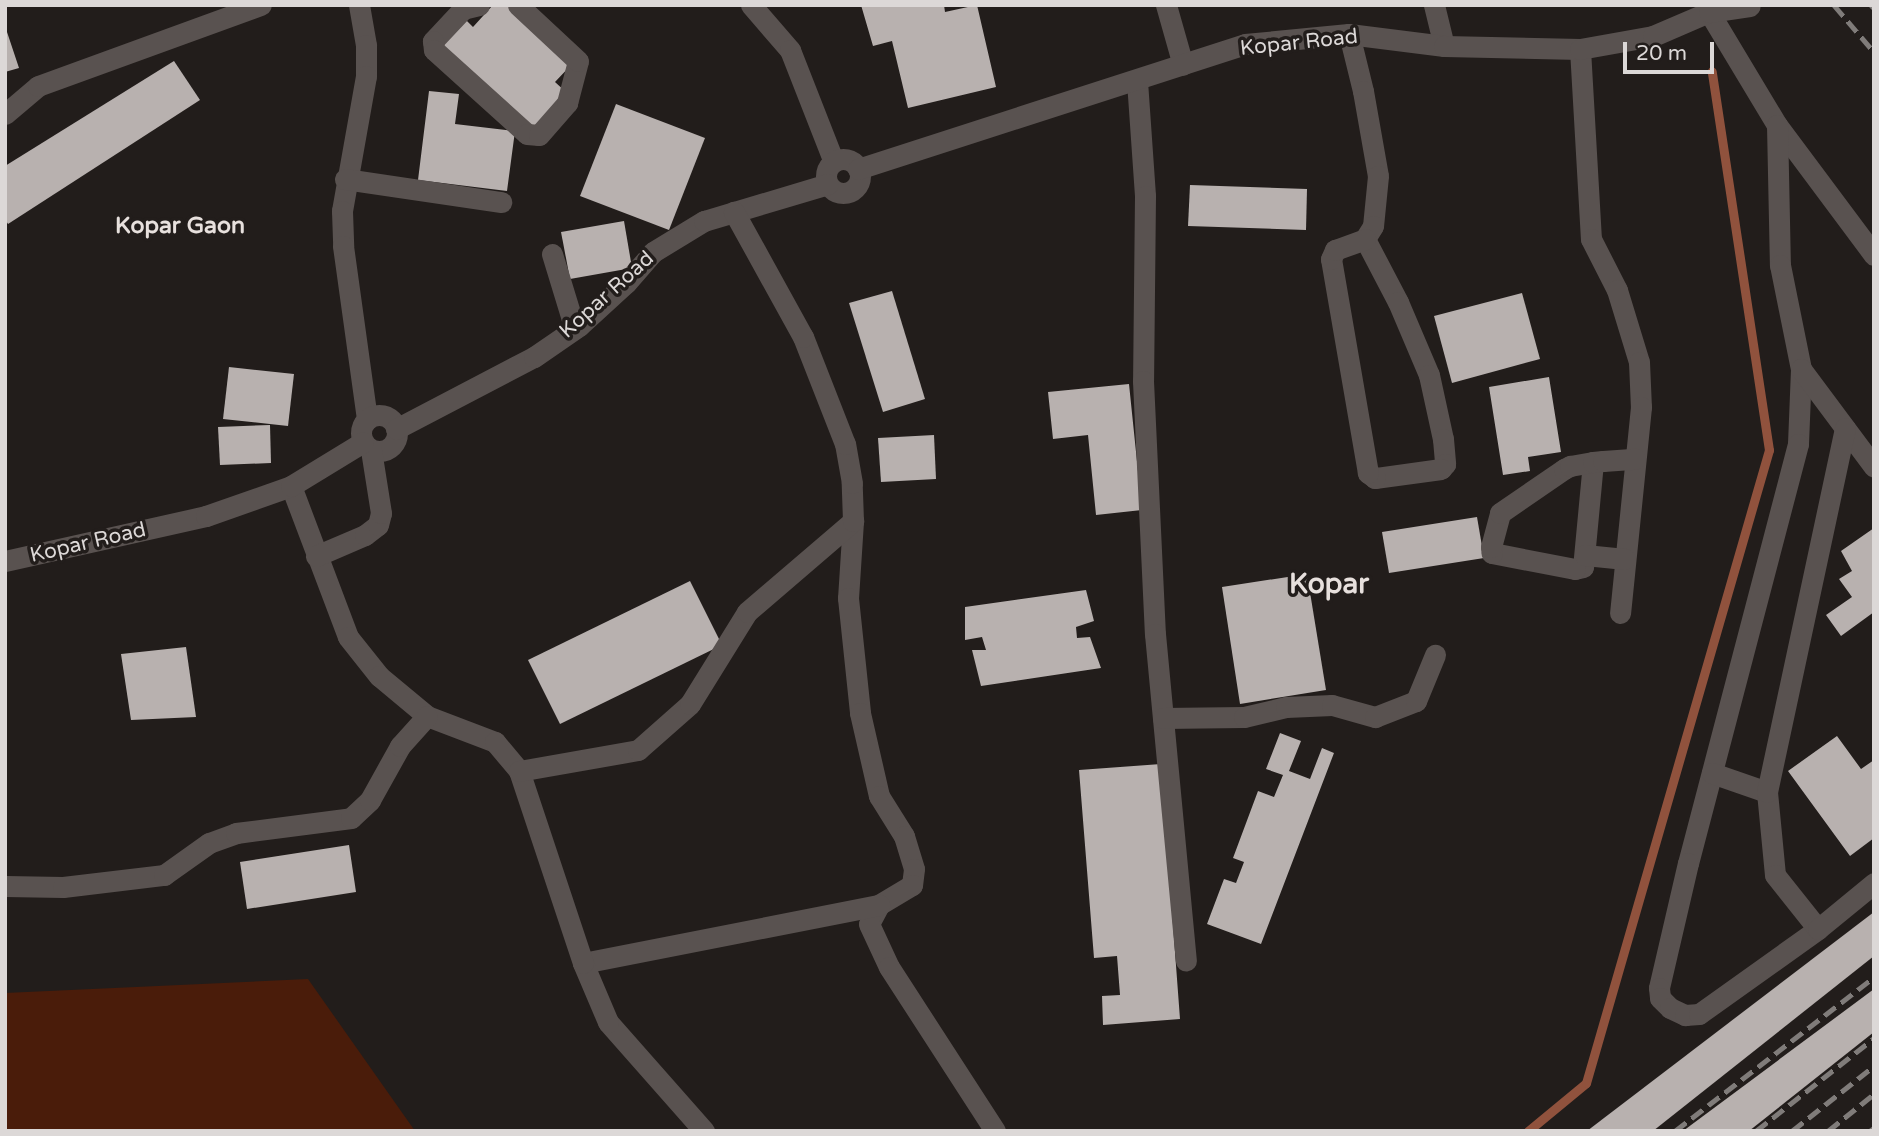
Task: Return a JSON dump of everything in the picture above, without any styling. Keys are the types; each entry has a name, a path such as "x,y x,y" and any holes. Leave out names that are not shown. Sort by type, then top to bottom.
{"street":[{"path":"5,114 38,86 261,5"},
{"path":"316,556 365,535 378,525 381,513 361,430 368,419 343,246 345,179 366,76 366,45 359,5"},
{"path":"480,5 463,9 433,41 434,50 527,134 535,136 539,135 567,103 578,66 576,56 536,13 518,5"},
{"path":"751,5 790,50 834,162"},
{"path":"1166,5 1183,65"},
{"path":"1434,5 1444,46"},
{"name":"Kopar Road","path":"858,169 1245,44 1349,34 1444,46 1580,49 1653,36 1712,8 1750,6"},
{"path":"1712,8 1777,125 1874,255"},
{"path":"1349,34 1363,91 1378,176 1373,226 1365,239 1335,250 1331,259 1368,474 1375,478 1441,469 1445,464 1443,439 1429,375 1398,302 1365,239"},
{"path":"1580,49 1591,239 1617,290 1639,362 1641,407 1620,613"},
{"path":"1137,81 1145,196 1143,382 1159,676 1186,961"},
{"path":"1777,125 1780,265 1801,369 1798,444 1712,773 1662,975 1660,998 1685,1015 1699,1014 1818,929 1874,883"},
{"path":"845,160 858,169 857,184 849,191 838,192 828,184 827,170 834,162 845,160"},
{"path":"345,179 501,202"},
{"name":"Kopar Road","path":"396,429 534,357 575,329 626,284 653,252 704,221 828,184"},
{"path":"583,963 879,905 912,885 914,869 904,836 879,796 860,713 848,598 853,521 852,483 845,444 803,337 734,212"},
{"path":"552,254 575,329"},
{"path":"1801,369 1874,467"},
{"path":"367,446 383,451 392,445 396,429 385,416 368,419"},
{"path":"1818,929 1775,875 1767,792 1845,428"},
{"name":"Kopar Road","path":"5,561 206,516 291,486 367,446"},
{"path":"1593,462 1583,567 1575,569 1492,553 1491,547 1502,511 1564,469 1593,462 1635,459"},
{"path":"291,486 348,637 379,676 428,716 495,742 519,771 583,963 608,1022 704,1131"},
{"path":"519,771 638,750 690,704 747,612 853,521"},
{"path":"1585,555 1625,559"},
{"path":"1163,718 1244,717 1286,708 1332,705 1375,717 1416,701 1435,655"},
{"path":"5,886 63,887 164,875 209,844 236,833 351,818 370,800 400,746 428,716"},
{"path":"1712,773 1767,792"},
{"path":"879,905 869,924 889,967 995,1131"}],"shaded area":[{"path":"308,979 415,1131 5,1131 5,993"}],"building":[{"path":"493,5 507,5 572,64 555,82 567,93 531,132 436,45 463,17 473,27"},
{"path":"861,5 944,5 945,12 977,5 996,87 908,108 892,41 873,46"},
{"path":"5,26 19,68 5,72"},
{"path":"174,61 200,100 8,224 5,219 5,166"},
{"path":"429,91 459,94 455,124 515,131 507,191 418,180"},
{"path":"616,104 705,138 669,230 580,196"},
{"path":"1190,185 1307,189 1306,230 1188,226"},
{"path":"624,221 632,268 570,279 561,232"},
{"path":"892,291 925,399 883,412 849,303"},
{"path":"1522,293 1540,359 1452,383 1434,316"},
{"path":"229,367 294,374 288,426 223,419"},
{"path":"1549,377 1561,452 1528,457 1530,471 1503,475 1489,387"},
{"path":"1129,384 1142,510 1096,515 1088,435 1053,439 1048,392"},
{"path":"270,425 271,463 220,465 218,427"},
{"path":"934,435 936,479 881,482 878,438"},
{"path":"1477,517 1484,558 1389,573 1382,532"},
{"path":"1874,528 1874,612 1841,636 1826,615 1852,597 1839,579 1852,571 1841,551"},
{"path":"1307,574 1326,690 1240,704 1222,587"},
{"path":"690,581 722,645 560,724 528,660"},
{"path":"1086,590 1094,621 1076,627 1077,638 1090,637 1101,668 981,686 972,650 986,650 982,637 965,640 965,607"},
{"path":"186,647 196,717 131,720 121,654"},
{"path":"1280,733 1301,741 1289,771 1310,779 1322,748 1334,753 1261,944 1207,924 1224,879 1236,883 1244,862 1233,858 1258,791 1274,797 1283,775 1266,769"},
{"path":"1837,736 1861,769 1874,760 1874,838 1850,856 1788,771"},
{"path":"1161,764 1180,1019 1103,1025 1102,996 1120,995 1117,956 1094,958 1079,770"},
{"path":"349,845 356,892 247,909 240,862"},
{"path":"1874,912 1874,956 1653,1131 1587,1131"},
{"path":"1874,989 1874,1032 1749,1131 1683,1131"}],"waterway":[{"path":"1528,1131 1586,1083 1769,450 1712,71"}],"railway":[{"path":"1834,5 1874,52"},
{"path":"1871,5 1874,8"},
{"path":"1675,1131 1874,977"},
{"path":"1756,1131 1874,1038"},
{"path":"1792,1131 1874,1066"},
{"path":"1828,1131 1874,1094"},
{"path":"1870,1131 1874,1128"}],"district":[{"name":"Kopar Gaon","path":"180,226"},
{"name":"Kopar","path":"1329,584"}]}
